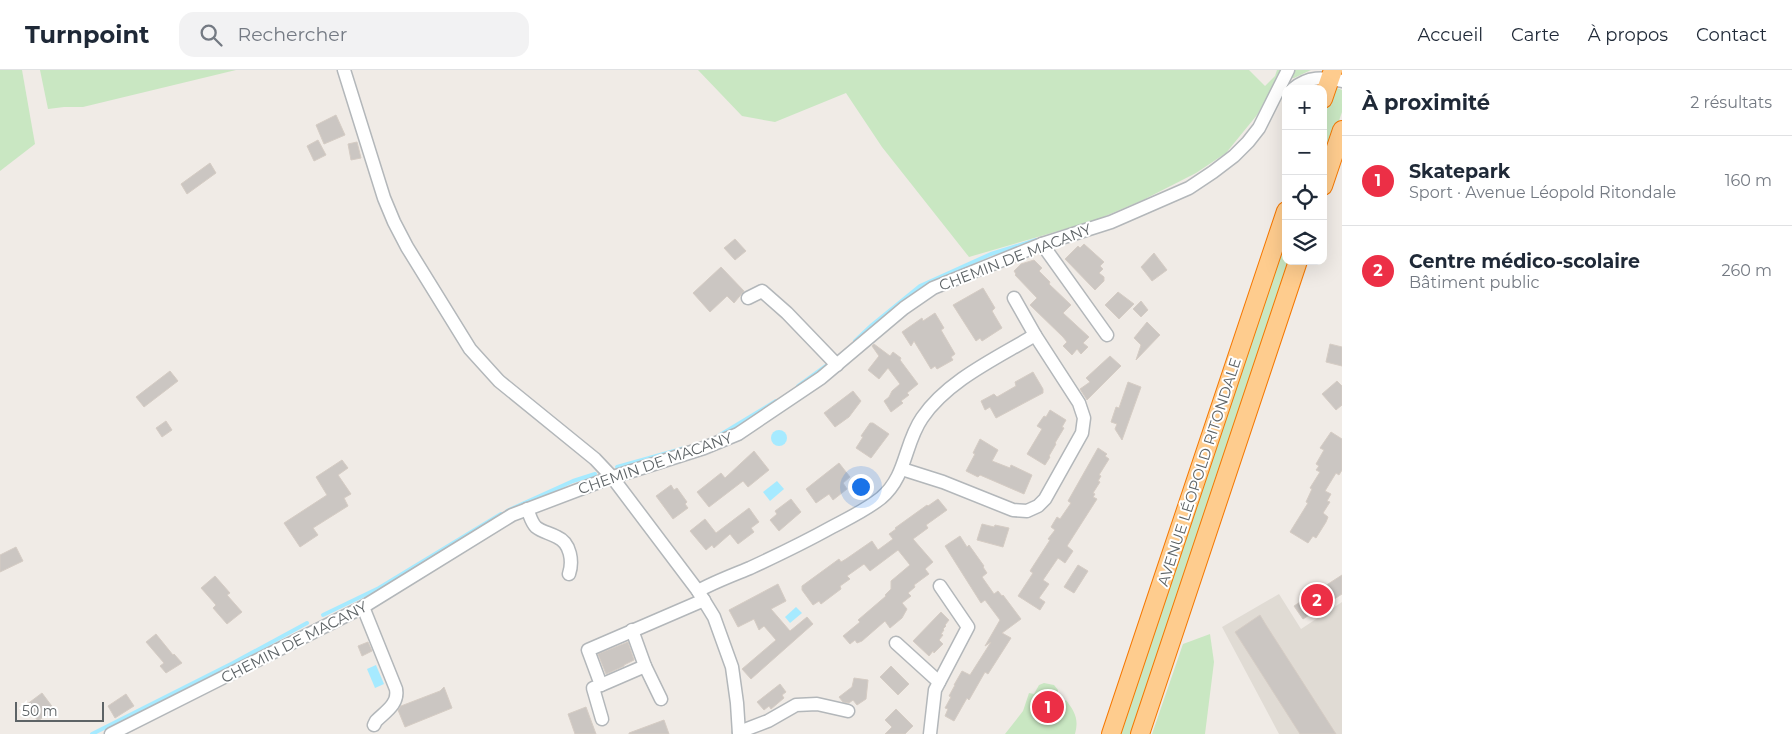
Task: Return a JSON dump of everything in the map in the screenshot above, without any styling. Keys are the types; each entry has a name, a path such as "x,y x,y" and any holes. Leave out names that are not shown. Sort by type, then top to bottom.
{"highway":[{"path":"1327,91 1335,76"},
{"path":"1327,175 1342,130"},
{"name":"AVENUE LÉOPOLD RITONDALE","path":"1111,734 1283,220"},
{"name":"AVENUE LÉOPOLD RITONDALE","path":"1140,734 1297,265"}],"street":[{"path":"344,70 384,198 394,222 407,247 470,349 499,381 595,459 612,477 701,595 714,617 732,667 739,733 768,721 796,704 817,704 848,711"},
{"name":"CHEMIN DE MACANY","path":"1258,128 1288,70"},
{"path":"1298,85 1315,78 1335,76"},
{"name":"CHEMIN DE MACANY","path":"111,734 168,707 363,607 512,515 612,477 704,448 738,434 821,378 904,308 933,288 1042,244 1111,222 1189,188 1234,156 1282,101"},
{"path":"1042,244 1107,336"},
{"path":"748,298 762,291 837,365"},
{"path":"902,469 943,482 1013,510 1026,511 1038,506 1045,499 1082,433 1084,418 1079,403 1035,335 1014,298"},
{"path":"601,685 588,650 632,630 860,513 882,497 895,484 902,469 907,447 921,419 934,402 954,384 1035,335"},
{"path":"527,509 537,528 559,537 566,545 570,554 571,568 569,574"},
{"path":"930,734 935,690 968,627 940,586"},
{"path":"363,607 398,696 395,703 380,716 374,725"},
{"path":"632,630 660,699"},
{"path":"896,643 939,682"},
{"path":"602,719 593,688 645,666"}],"shaded area":[{"path":"1279,594 1301,629 1342,602 1342,734 1279,734 1222,627"}],"green space":[{"path":"0,70 22,70 35,144 0,171"},
{"path":"40,70 236,70 83,107 48,109"},
{"path":"698,70 1249,70 1265,86 1275,76 1277,70 1311,70 1294,78 1278,79 1257,115 1226,153 1196,173 1143,200 1096,220 969,257 882,147 846,93 775,122 742,116"},
{"path":"1334,87 1342,90 1342,112 1327,156 1327,130 1327,107"},
{"path":"1282,243 1282,265 1291,265 1135,734 1118,734"},
{"path":"1210,634 1214,662 1205,734 1152,734 1183,644"},
{"path":"1044,683 1054,685 1058,690 1058,700 1063,703 1066,700 1072,708 1076,720 1075,734 1005,734 1023,711 1029,693 1034,694 1039,685"}],"water":[{"path":"779,430 787,438 779,446 771,438"},
{"path":"777,481 784,489 770,501 763,492"},
{"path":"796,607 802,613 790,623 785,617"},
{"path":"376,665 384,684 375,688 367,669"}],"building":[{"path":"336,115 345,135 324,144 316,125"},
{"path":"318,140 326,155 314,161 307,146"},
{"path":"357,142 361,158 351,160 348,144"},
{"path":"210,163 216,173 187,194 181,184"},
{"path":"735,239 746,251 735,260 724,248"},
{"path":"1084,244 1104,262 1100,266 1103,269 1099,273 1104,277 1104,281 1095,290 1065,259 1078,246 1080,248"},
{"path":"1154,253 1167,270 1152,281 1141,267"},
{"path":"1034,260 1042,268 1039,271 1050,282 1049,284 1071,305 1063,313 1089,337 1083,343 1088,347 1081,354 1077,349 1072,355 1063,346 1067,342 1030,305 1037,298 1015,275 1014,271 1021,264"},
{"path":"721,267 744,291 734,303 727,296 710,312 693,293"},
{"path":"983,288 995,308 992,311 1002,328 982,341 980,338 976,341 953,305"},
{"path":"1118,292 1134,304 1119,319 1105,305"},
{"path":"1141,301 1148,310 1141,317 1133,309"},
{"path":"935,313 944,328 941,330 955,354 951,357 953,360 937,369 935,366 931,369 914,341 911,346 902,332 922,318 923,321"},
{"path":"1147,322 1160,335 1136,360 1141,345 1134,338"},
{"path":"874,344 890,356 893,352 901,358 900,360 918,384 907,393 909,395 901,401 903,403 891,412 884,401 900,384 888,368 879,379 868,370 879,356 872,346"},
{"path":"1330,344 1342,347 1342,366 1326,362"},
{"path":"1110,356 1121,366 1087,400 1080,389 1090,382 1086,378"},
{"path":"170,371 178,381 144,407 136,397"},
{"path":"1033,372 1043,389 1043,393 996,418 990,407 985,410 981,401 994,394 997,397 1016,386 1015,382"},
{"path":"1337,381 1342,386 1342,405 1336,410 1322,394"},
{"path":"1128,382 1141,387 1122,440 1115,429 1117,424 1111,422 1116,407 1119,408"},
{"path":"853,391 861,401 849,417 835,427 824,413"},
{"path":"1050,410 1066,420 1062,427 1064,428 1045,465 1027,454 1042,429 1037,426"},
{"path":"166,421 172,430 162,437 156,428"},
{"path":"870,423 873,423 889,434 871,458 856,448 863,437 861,436"},
{"path":"1331,432 1342,439 1342,470 1339,475 1336,473 1325,491 1331,494 1327,501 1330,502 1323,513 1328,517 1326,522 1316,538 1313,536 1308,543 1290,532 1308,503 1306,502 1312,489 1310,488 1320,472 1316,470 1319,466 1316,464 1324,450 1320,448"},
{"path":"980,439 998,450 992,461 1010,468 1011,465 1032,475 1024,494 966,471"},
{"path":"1098,448 1107,454 1105,456 1109,459 1099,475 1101,476 1098,481 1100,482 1093,493 1095,494 1093,497 1097,499 1067,546 1073,551 1065,563 1058,558 1043,580 1049,584 1039,598 1045,602 1040,610 1018,596 1033,573 1030,571 1055,530 1051,527 1057,517 1060,519 1071,503 1068,501"},
{"path":"754,451 769,470 748,487 743,481 709,507 697,492 721,473 725,478"},
{"path":"342,460 348,468 338,475 351,494 344,498 348,506 313,528 318,535 300,547 284,523 327,495 316,477"},
{"path":"839,463 850,477 843,483 847,489 833,500 829,494 816,503 806,489"},
{"path":"671,485 674,490 677,488 687,502 685,504 688,508 673,519 656,496"},
{"path":"791,499 801,512 779,531 770,520 777,514 775,511"},
{"path":"938,499 947,510 926,525 928,528 913,539 933,562 925,569 929,574 914,585 915,587 908,593 911,596 902,603 907,609 902,618 890,628 885,621 862,641 857,643 855,640 850,644 843,636 886,596 891,589 891,581 910,565 898,550 870,571 864,564 847,576 850,579 840,586 841,589 821,604 819,601 813,605 802,590 802,586 839,559 841,562 872,541 878,550 893,539 889,534 895,528"},
{"path":"749,508 759,522 751,528 754,532 738,544 730,534 714,548 712,545 706,550 690,531 705,519 716,533"},
{"path":"982,524 1009,528 1003,547 977,540"},
{"path":"960,536 984,566 987,573 982,577 994,594 998,591 1003,595 1021,619 1002,633 1011,638 988,674 985,672 969,700 967,698 954,721 945,716 948,709 945,708 951,697 949,696 954,685 962,671 970,675 991,642 985,646 1000,620 985,600 981,603 945,546"},
{"path":"16,547 23,561 0,572 0,555"},
{"path":"1078,565 1088,571 1074,593 1064,587"},
{"path":"1342,575 1342,594 1303,619 1294,606"},
{"path":"215,576 230,593 227,595 242,612 227,624 213,608 216,605 201,588"},
{"path":"778,584 786,601 771,609 790,631 807,617 813,624 751,679 742,669 776,640 764,626 759,630 754,619 738,627 729,610"},
{"path":"941,612 949,620 939,640 943,644 929,656 913,641"},
{"path":"1260,615 1336,734 1300,734 1235,632"},
{"path":"156,634 182,663 166,673 160,666 164,663 146,642"},
{"path":"368,642 372,651 362,656 358,646"},
{"path":"628,642 634,660 606,674 598,654"},
{"path":"891,666 909,684 898,695 880,677"},
{"path":"854,678 868,680 866,699 857,705 853,700 849,703 843,702 839,697 852,687"},
{"path":"780,684 786,692 782,695 784,698 771,709 769,706 764,710 757,702"},
{"path":"444,687 452,708 405,727 398,710 401,706 440,691"},
{"path":"42,693 54,709 38,721 26,705"},
{"path":"126,694 134,706 115,718 108,706"},
{"path":"586,707 596,734 575,734 568,714"},
{"path":"896,709 913,726 905,734 885,734 892,727 885,720"},
{"path":"664,720 669,734 629,734 629,733"}],"waterway":[{"path":"855,341 920,286 991,254 1036,240"},
{"path":"798,386 827,365"},
{"path":"720,435 776,401"},
{"path":"617,467 685,448"},
{"path":"507,511 573,481 595,474"},
{"path":"323,615 379,588 501,514"},
{"path":"92,734 233,663 307,623"}],"place":[{"name":"Centre médico-scolaire","path":"1317,600"},
{"name":"Skatepark","path":"1048,707"}]}
